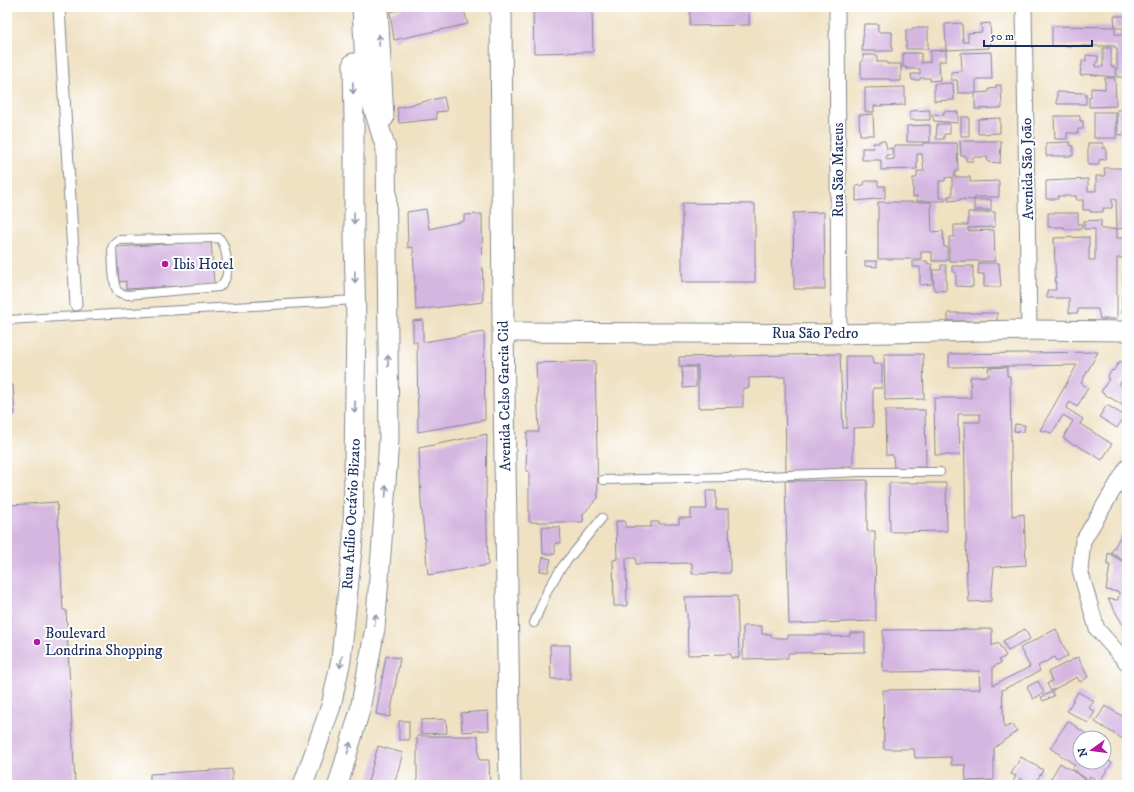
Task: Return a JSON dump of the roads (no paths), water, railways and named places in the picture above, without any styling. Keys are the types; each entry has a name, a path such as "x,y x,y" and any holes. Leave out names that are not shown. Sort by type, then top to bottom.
{"main road":[{"name":"Avenida Celso Garcia Cid","path":"500,7 502,332 510,785"}],"street":[{"path":"59,7 76,305"},
{"name":"Rua Atílio Octávio Bizato","path":"303,785 331,706 341,660 353,539 356,300 351,7"},
{"path":"362,7 366,84 386,149"},
{"path":"338,785 360,710 375,628 389,439 386,149 378,7"},
{"name":"Rua São Mateus","path":"837,7 839,334"},
{"name":"Avenida São João","path":"1024,7 1030,330"},
{"name":"Rua São Pedro","path":"502,332 839,334 1030,330 1127,331"},
{"path":"1127,467 1083,541 1080,570 1097,629 1127,663"}],"lane":[{"path":"220,238 225,249 227,275 223,285 219,287 127,295 121,294 117,291 115,285 112,248 114,243 118,240 220,238"},
{"path":"7,320 356,300"},
{"path":"603,480 861,472 940,472"},
{"path":"534,623 548,589 562,567 602,518"}],"place":[{"name":"Ibis Hotel","path":"165,264"},
{"name":"Boulevard Londrina Shopping","path":"37,642"}]}
